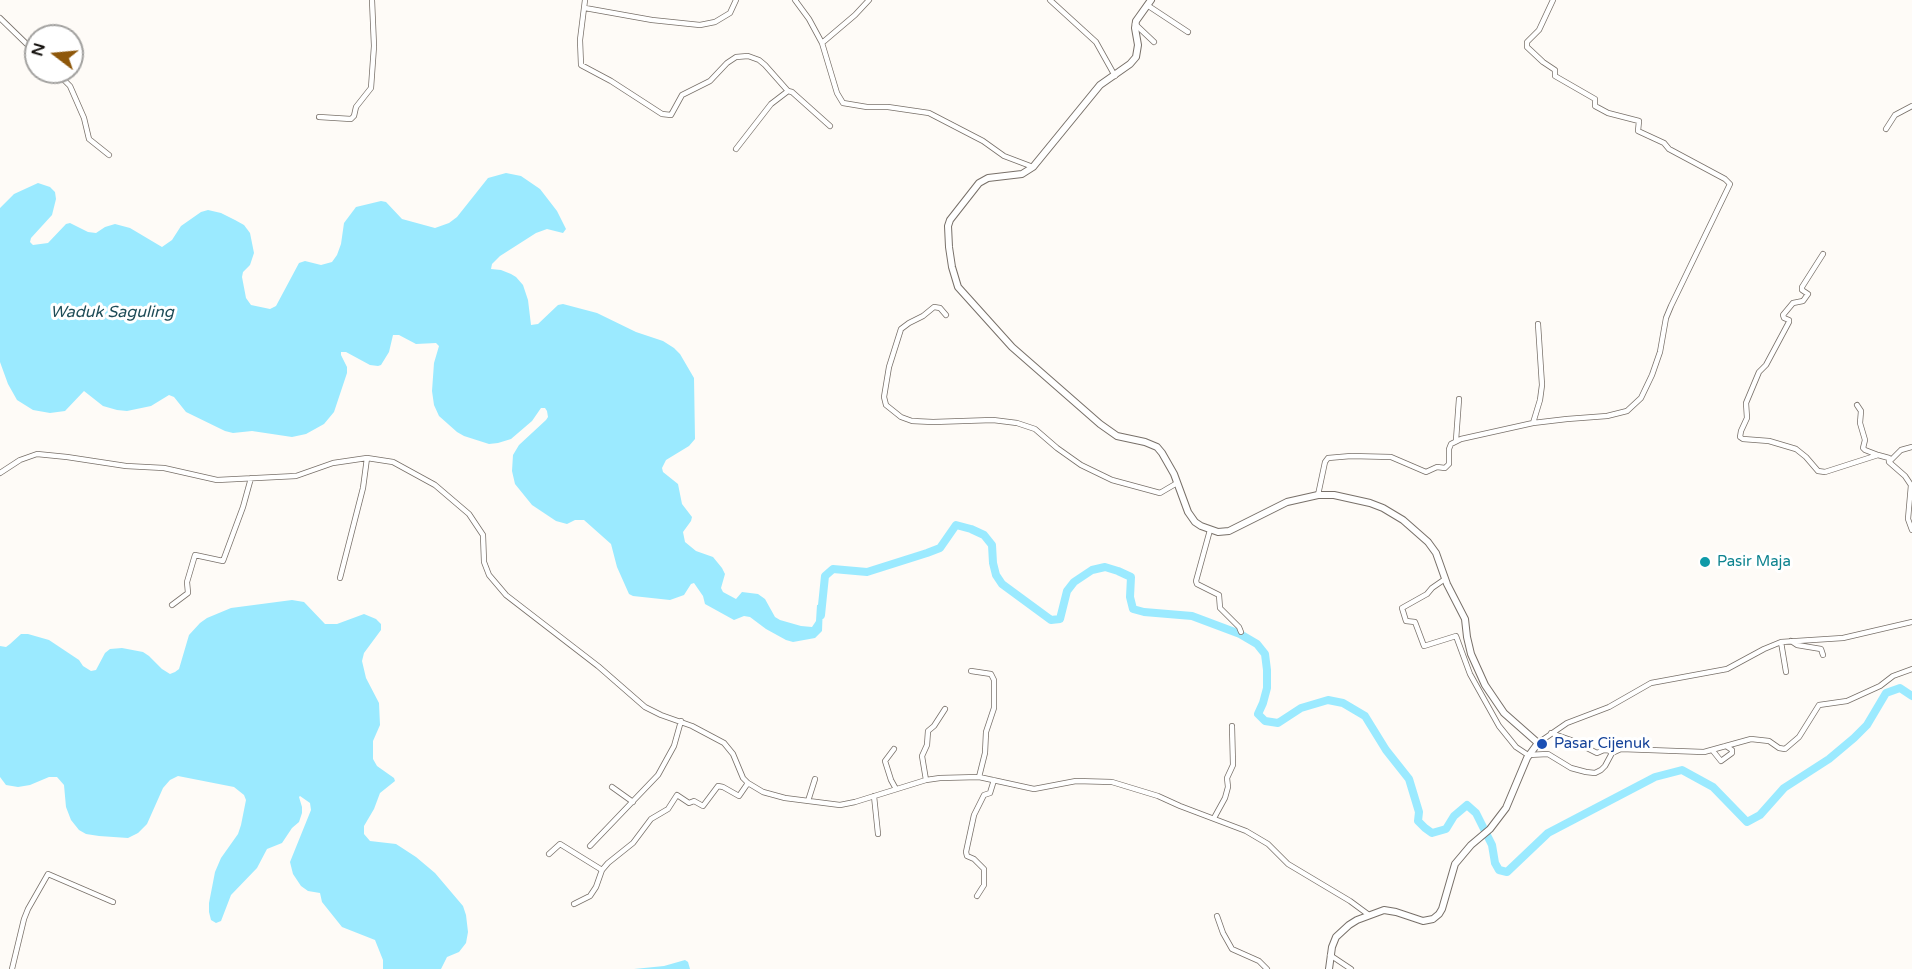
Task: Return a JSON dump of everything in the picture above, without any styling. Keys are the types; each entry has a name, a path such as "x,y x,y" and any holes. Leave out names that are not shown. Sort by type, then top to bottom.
{"main road":[{"path":"1149,3 1135,24 1138,45 1136,57 1130,64 1100,85 1033,167 1018,175 988,178 979,183 950,220 949,248 958,286 1012,346 1100,424 1117,436 1157,447 1178,483 1191,517 1198,524 1210,530 1229,531 1287,502 1318,495 1334,495 1370,503 1403,520 1432,547 1439,560 1440,583 1466,619 1471,654 1485,685 1504,713 1538,742 1528,755 1511,799 1490,829 1471,845 1455,864 1442,909 1436,917 1419,920 1384,910 1357,920 1339,933 1330,955 1329,969"}],"street":[{"path":"318,117 351,119 356,107 371,88 374,46 372,0"},
{"path":"585,0 580,40 581,65 618,85 662,114 671,115 682,95 706,84 727,63 740,56 748,56 759,60 788,91 830,126"},
{"path":"585,8 652,21 700,25 715,22 730,13 736,0"},
{"path":"795,0 822,42 837,93 845,104 929,113 983,141 1004,156 1033,167"},
{"path":"822,42 855,15 869,0"},
{"path":"1050,0 1096,42 1115,76"},
{"path":"1456,440 1533,423 1607,416 1633,408 1641,398 1656,367 1666,318 1671,306 1730,185 1725,179 1638,131 1639,121 1608,113 1595,106 1595,99 1555,76 1555,70 1527,46 1527,42 1539,30 1553,0"},
{"path":"1149,3 1188,32"},
{"path":"0,18 24,41"},
{"path":"1135,24 1154,42"},
{"path":"68,84 84,118 89,139 109,155"},
{"path":"736,148 771,104 788,91"},
{"path":"1886,129 1895,115 1912,106"},
{"path":"1823,254 1802,287 1808,294 1803,301 1793,303 1784,315 1789,322 1766,366 1759,372 1746,403 1747,418 1740,436 1743,439 1769,441 1796,449 1818,471 1825,472 1878,455"},
{"path":"946,315 934,307 901,329 889,368 884,397 886,405 901,417 912,421 993,420 1017,423 1035,429 1073,459 1112,480 1160,493 1178,483"},
{"path":"1533,423 1542,385 1538,324"},
{"path":"1318,495 1325,462 1328,458 1391,457 1426,472 1437,467 1448,466 1450,447 1456,440 1459,399"},
{"path":"1857,405 1861,411 1863,448 1889,458 1889,462 1905,476 1911,485 1908,519 1912,530"},
{"path":"1889,462 1901,450 1912,447"},
{"path":"0,473 20,460 37,454 126,466 164,468 217,480 296,476 333,464 367,458 393,462 435,485 470,514 483,535 484,562 489,575 499,589 598,666 640,704 661,715 681,721 727,745 733,754 738,771 748,783 763,792 840,805 926,780 979,777 1034,789 1076,781 1112,782 1158,796 1263,840 1288,864 1369,915"},
{"path":"340,578 363,488 367,458"},
{"path":"172,605 188,593 187,582 195,555 223,561 243,507 250,478"},
{"path":"1210,530 1196,581 1197,584 1220,595 1220,608 1239,627 1241,633"},
{"path":"1440,583 1427,594 1402,608 1406,621 1415,622 1424,646 1456,636 1470,674 1513,744 1528,755 1548,754 1571,768 1595,773 1604,768 1614,751"},
{"path":"1538,742 1567,723 1610,707 1651,682 1727,669 1781,642 1843,638 1912,622"},
{"path":"1791,641 1794,644 1821,649 1823,655"},
{"path":"1781,642 1786,672"},
{"path":"1551,733 1597,753 1604,750 1621,749 1704,752 1739,741 1754,739 1769,741 1779,748 1786,748 1799,737 1819,705 1847,701 1870,692 1902,672 1912,669"},
{"path":"971,671 991,674 994,680 994,708 986,732 985,753 979,777"},
{"path":"926,780 922,756 927,745 928,731 945,709"},
{"path":"590,846 633,802 664,765 674,746 681,721"},
{"path":"1214,818 1225,798 1228,787 1227,777 1233,765 1232,726"},
{"path":"1713,751 1721,761 1732,751 1725,747"},
{"path":"894,749 885,761 896,789"},
{"path":"808,801 815,779"},
{"path":"976,896 984,885 984,869 974,859 967,856 966,852 974,815 985,794 990,793 994,780"},
{"path":"574,904 593,893 602,870 633,843 649,820 668,810 677,795 688,803 694,801 703,806 718,786 739,796 748,783"},
{"path":"612,787 633,802"},
{"path":"874,796 878,834"},
{"path":"549,854 560,844 602,870"},
{"path":"12,969 24,920 48,874 113,902"},
{"path":"1217,916 1232,949 1259,961 1267,969"},
{"path":"1330,955 1351,969"}],"water":[{"name":"Waduk Saguling","path":"506,173 521,176 540,189 557,211 566,229 563,233 547,229 536,233 500,256 492,264 491,269 511,274 523,285 528,300 531,325 538,324 558,305 563,304 597,313 636,332 663,341 680,354 694,378 695,439 689,446 666,460 662,468 663,472 678,484 682,504 692,517 683,532 685,542 696,551 713,557 722,568 725,574 721,588 723,592 736,599 742,592 758,594 765,599 775,617 780,620 812,627 816,621 817,605 823,604 822,631 815,638 793,642 766,629 750,617 744,616 734,620 705,604 703,596 694,583 684,595 670,600 629,594 617,567 611,544 584,520 575,520 567,524 556,521 532,505 515,484 512,471 513,455 519,445 546,420 548,417 545,408 541,408 532,421 511,439 498,443 489,444 457,432 439,416 434,405 432,391 434,363 439,346 436,343 416,344 399,335 393,335 389,352 378,366 370,365 346,352 341,352 347,373 334,412 324,424 306,434 292,437 252,431 233,433 225,431 186,412 174,397 169,395 151,406 127,411 103,406 84,391 65,411 50,413 33,410 17,400 8,384 0,362 0,208 14,194 38,183 50,187 55,192 56,199 52,215 31,238 30,242 33,245 48,243 66,224 70,223 88,232 96,233 115,224 130,228 162,247 172,240 181,226 201,212 208,210 221,213 235,220 244,225 250,233 254,253 242,277 246,298 251,305 270,309 276,306 299,263 305,261 321,265 332,262 341,244 344,223 356,207 381,201 386,202 402,219 435,228 457,217 488,178"},
{"path":"292,600 304,602 325,624 337,624 364,614 381,624 381,630 364,653 362,661 366,678 379,703 380,725 373,741 373,759 377,766 395,781 380,793 364,826 364,834 370,841 396,844 416,857 435,873 463,906 468,932 466,943 459,952 447,957 441,969 383,969 383,960 375,940 342,927 322,902 320,893 308,891 301,886 293,874 290,862 311,810 310,803 300,796 302,813 299,822 282,843 267,849 257,868 231,895 221,921 216,923 211,920 209,912 215,872 221,858 238,834 246,800 244,795 234,787 178,776 170,780 163,788 147,824 138,833 128,838 86,834 79,830 71,820 66,807 64,785 57,777 49,777 18,787 6,785 0,777 0,646 6,647 21,634 28,634 49,640 91,671 96,670 105,653 110,649 122,648 143,652 170,674 179,669 189,635 207,618 231,608"},
{"path":"685,960 690,969 634,969 664,966"}],"waterway":[{"path":"821,615 825,576 833,569 867,572 927,553 940,548 956,525 984,535 992,545 996,575 1002,584 1051,620 1060,619 1067,591 1074,582 1092,570 1105,567 1118,571 1131,577 1130,597 1133,609 1192,616 1240,634 1257,644 1265,654 1267,670 1267,688 1258,714 1265,721 1278,723 1301,708 1328,700 1343,703 1365,716 1386,750 1409,779 1419,812 1418,821 1432,833 1446,829 1454,816 1467,805 1476,813 1492,845 1495,863 1499,870 1507,872 1548,833 1655,777 1682,770 1713,787 1747,822 1760,815 1784,788 1829,759 1854,738 1867,725 1886,693 1900,688 1912,696"}],"place":[{"name":"Pasir Maja","path":"1705,562"},
{"name":"Pasar Cijenuk","path":"1542,744"}]}
